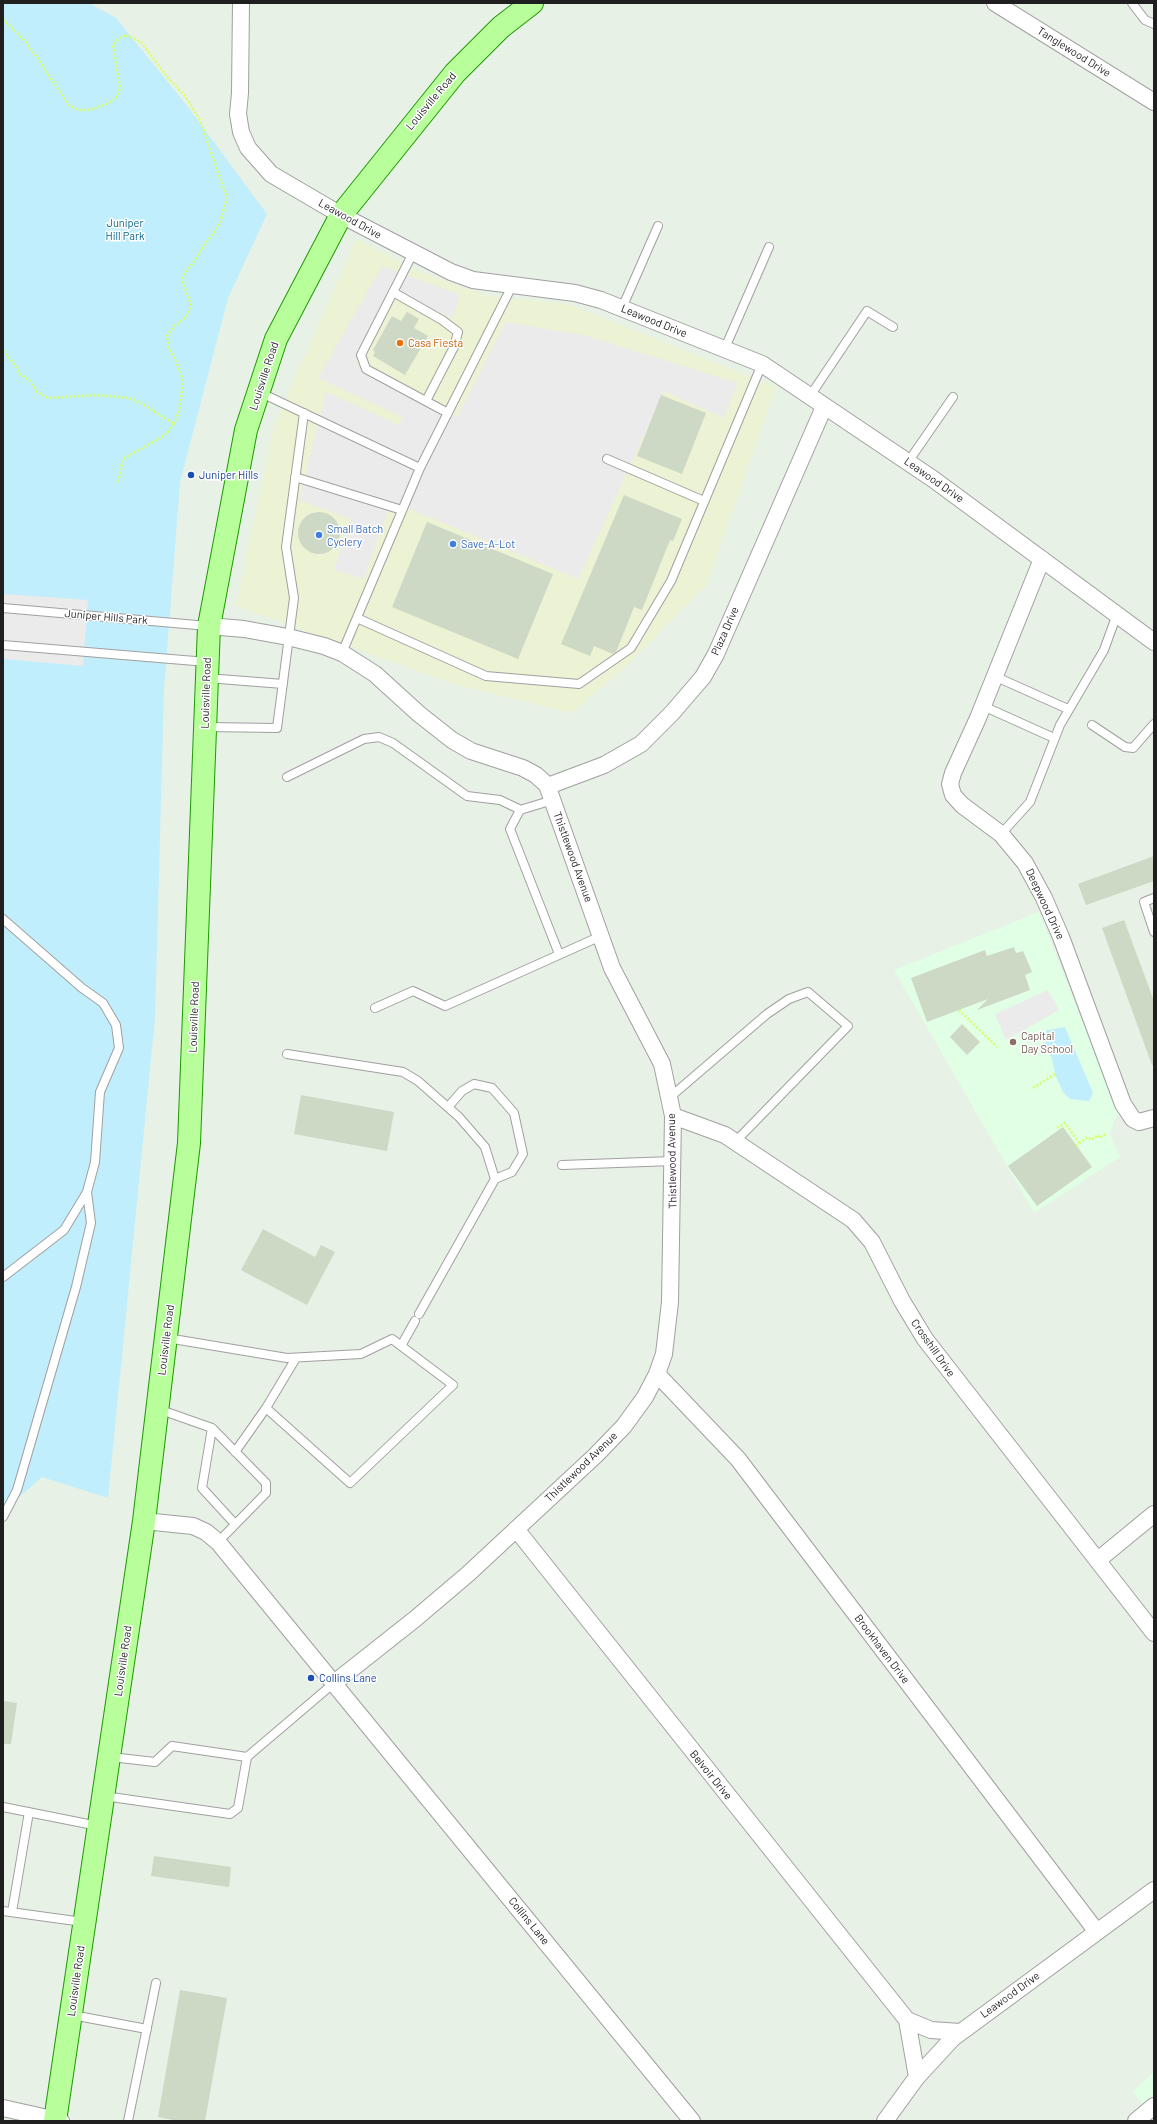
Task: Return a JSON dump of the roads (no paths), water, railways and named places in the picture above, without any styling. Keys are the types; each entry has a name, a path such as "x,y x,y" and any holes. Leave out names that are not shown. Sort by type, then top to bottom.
{"main road":[{"name":"Louisville Road","path":"57,2120 84,1923 144,1521 190,1143 204,727 209,626 246,430 276,339 341,215 455,72 501,27 532,3"}],"street":[{"name":"Tanglewood Drive","path":"995,3 1154,102"},
{"name":"Leawood Drive","path":"244,4 238,114 241,132 248,148 271,174 341,215 451,272 473,280 575,293 622,308 762,364 908,462 1154,642"},
{"name":"Plaza Drive","path":"550,793 641,744 672,713 703,677 716,654 824,407"},
{"name":"Deepwood Drive","path":"1042,559 983,706 953,773 950,784 953,795 962,805 1001,834 1025,863 1044,898 1092,1018 1122,1104 1133,1119 1139,1122 1154,1118"},
{"path":"209,626 244,629 288,637 324,646 342,653 375,674 419,714 452,740 471,750 523,768 536,775 550,793"},
{"name":"Thistlewood Avenue","path":"334,1682 415,1619 468,1574 596,1455 624,1426 646,1397 657,1374 664,1354 670,1302 674,1116 662,1064 612,968 550,793"},
{"name":"Crosshill Drive","path":"674,1116 725,1135 853,1220 872,1242 902,1301 925,1339 1154,1633"},
{"name":"Brookhaven Drive","path":"657,1374 738,1459 1097,1932"},
{"path":"1098,1560 1154,1514"},
{"name":"Collins Lane","path":"144,1521 193,1526 206,1532 218,1542 692,2121"},
{"name":"Belvoir Drive","path":"516,1529 907,2020 918,2077"},
{"name":"Leawood Drive","path":"885,2121 918,2077 960,2032 1154,1890"},
{"name":"Belvoir Drive","path":"907,2020 931,2030 960,2032"},
{"path":"1136,2121 1154,2106"},
{"path":"3,2108 57,2120"}],"lane":[{"path":"1132,3 1145,20 1154,24"},
{"path":"622,308 658,226"},
{"path":"725,348 769,247"},
{"path":"412,253 361,355 366,369 448,413"},
{"path":"342,653 420,468 512,286"},
{"path":"393,292 442,320 458,332 454,347 426,401"},
{"path":"810,396 867,311 893,327"},
{"path":"357,618 486,676 579,684 631,648 670,581 762,364"},
{"path":"258,392 420,468"},
{"path":"908,462 953,397"},
{"path":"204,727 277,728 294,598 286,547 304,413"},
{"path":"607,459 704,501"},
{"path":"295,477 402,510"},
{"name":"Juniper Hills Park","path":"3,608 209,626"},
{"path":"1001,834 1030,802 1054,738 1068,709 1104,650 1117,614"},
{"path":"3,645 207,670 283,684"},
{"path":"994,676 1068,709"},
{"path":"983,706 1054,738"},
{"path":"1092,725 1124,747 1133,748 1154,724"},
{"path":"287,777 364,739 379,737 393,743 467,796 500,800 521,810"},
{"path":"550,793 521,810 510,829 559,954"},
{"path":"1154,898 1144,902 1154,932"},
{"path":"3,919 82,988 103,1003 116,1025 119,1048 100,1092 94,1162 87,1192 64,1230 3,1276"},
{"path":"375,1008 413,991 445,1006 601,936"},
{"path":"669,1098 767,1014 789,999 808,992 848,1026 735,1142"},
{"path":"287,1054 403,1072 418,1081 459,1117 484,1147 495,1179"},
{"path":"401,1346 495,1179 512,1172 523,1154 514,1113 492,1088 474,1084 462,1091 448,1107"},
{"path":"562,1165 673,1162"},
{"path":"3,1517 17,1490 76,1287 91,1223 87,1192"},
{"path":"166,1338 287,1358 361,1354 392,1339 453,1385 350,1483 266,1408"},
{"path":"235,1452 266,1408 296,1358"},
{"path":"158,1409 212,1428 266,1483 266,1493 218,1542"},
{"path":"212,1428 202,1488 235,1524"},
{"path":"104,1796 230,1814 238,1808 247,1757 334,1682"},
{"path":"109,1757 155,1762 172,1746 247,1757"},
{"path":"3,1807 99,1826"},
{"path":"29,1812 7,1912 84,1923"},
{"path":"128,2121 156,1983"},
{"path":"71,2015 147,2029"}],"place":[{"name":"Casa Fiesta","path":"400,343"},
{"name":"Juniper Hills","path":"191,475"},
{"name":"Small Batch Cyclery","path":"319,535"},
{"name":"Save-A-Lot","path":"453,544"},
{"name":"Capital Day School","path":"1013,1042"},
{"name":"Collins Lane","path":"311,1678"}],"park label":[{"name":"Juniper Hill Park","path":"125,229"}]}
